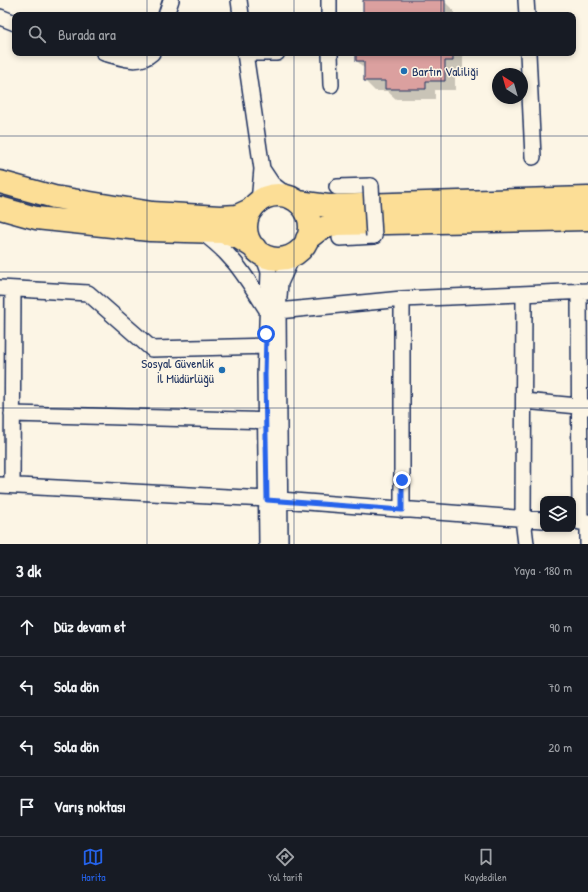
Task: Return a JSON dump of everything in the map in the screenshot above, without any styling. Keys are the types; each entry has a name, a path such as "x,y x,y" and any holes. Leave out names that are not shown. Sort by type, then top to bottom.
{"highway":[{"path":"0,182 54,198 152,212 205,216 237,216 268,196 278,195 328,206 588,198"},
{"path":"293,199 305,209 309,219 310,229 300,247"},
{"path":"255,205 247,219 246,229 249,240 259,252"},
{"path":"0,208 36,218 150,230 222,232 239,238 259,252 283,258 300,247 320,229 336,224 588,219"}],"street":[{"path":"167,12 172,0"},
{"path":"238,0 240,12"},
{"path":"329,0 329,12"},
{"path":"526,0 527,12"},
{"path":"0,17 12,22"},
{"path":"115,56 134,61 142,60 148,56"},
{"path":"245,56 262,169 255,205"},
{"path":"330,56 331,85"},
{"path":"528,56 533,157"},
{"path":"262,169 272,184 293,199"},
{"path":"337,187 371,186 374,236 340,238"},
{"path":"200,231 218,243 233,259 272,311"},
{"path":"272,421 266,346 272,311 280,283 300,247"},
{"path":"259,252 269,272 272,311 273,500 280,544"},
{"path":"266,346 152,349 88,293 7,289 12,414 6,485 273,500 540,520"},
{"path":"272,311 402,300 584,291 582,522 588,544"},
{"path":"524,295 523,519 526,544"},
{"path":"402,300 402,510"},
{"path":"524,401 584,407"},
{"path":"12,414 272,421"},
{"path":"267,544 273,500"}],"building":[{"path":"363,0 445,0 445,12 363,12"},
{"name":"Bartın Valiliği","path":"356,56 453,56 453,61 445,61 445,81 426,81 426,89 385,89 385,81 364,81 364,61 356,61"}],"place":[{"name":"Bartın Valiliği","path":"404,71"},
{"name":"Sosyal Güvenlik İl Müdürlüğü","path":"222,370"}],"route":[{"path":"266,334 265,375 267,500 402,510 402,480"}]}
